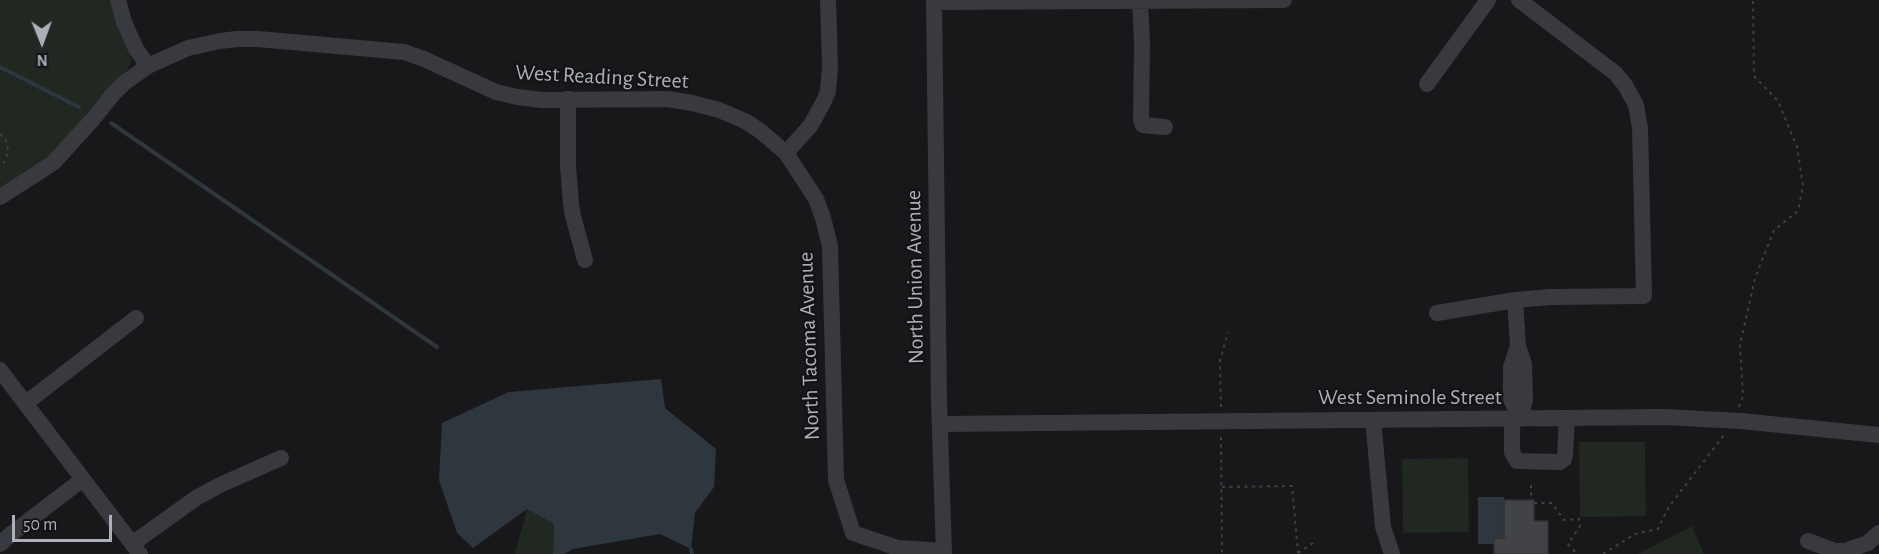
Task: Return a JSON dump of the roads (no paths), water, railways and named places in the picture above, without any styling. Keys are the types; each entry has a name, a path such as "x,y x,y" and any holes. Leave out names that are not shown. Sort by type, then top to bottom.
{"street":[{"path":"118,0 133,43 148,66"},
{"path":"786,153 811,125 828,91 830,67 828,0"},
{"path":"934,1 1284,0"},
{"path":"1427,84 1488,0"},
{"path":"1437,314 1515,300 1550,297 1644,296 1640,128 1636,105 1615,73 1519,0"},
{"name":"North Union Avenue","path":"934,1 944,552"},
{"path":"1140,1 1141,120 1143,125 1165,127"},
{"name":"West Reading Street","path":"0,197 53,163 93,119 112,94 129,79 148,66 188,48 229,40 258,39 394,51 414,55 505,95 530,99 668,99 703,105 719,110 759,130 786,153"},
{"path":"567,99 571,204 585,260"},
{"name":"North Tacoma Avenue","path":"786,153 816,199 830,246 836,473 842,500 854,533 898,548 944,552"},
{"path":"1515,300 1518,346 1511,367 1511,399 1516,419 1512,452 1517,461 1560,462 1565,455 1567,418"},
{"path":"26,403 136,318"},
{"path":"0,370 136,549 196,498 281,458"},
{"name":"West Seminole Street","path":"941,424 1664,417 1735,420 1879,435"},
{"path":"1373,420 1383,527 1392,554"},
{"path":"0,544 83,479"},
{"path":"1808,542 1835,551 1845,550 1868,543 1879,534"}],"waterway":[{"path":"0,67 79,107"},
{"path":"111,123 437,347"},
{"path":"691,549 692,554"}]}
